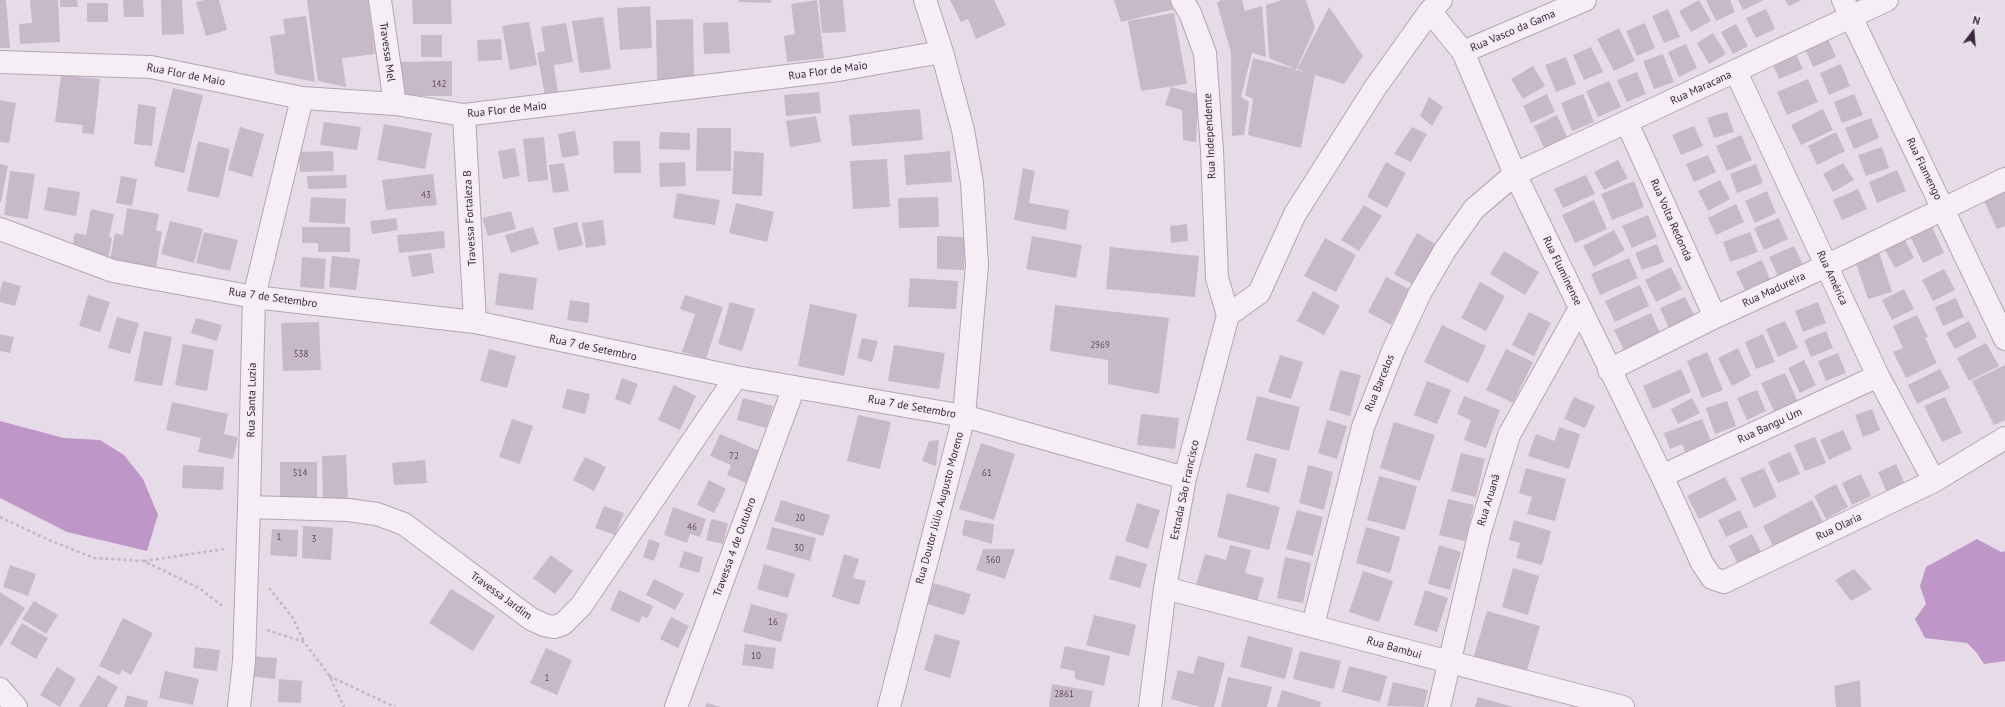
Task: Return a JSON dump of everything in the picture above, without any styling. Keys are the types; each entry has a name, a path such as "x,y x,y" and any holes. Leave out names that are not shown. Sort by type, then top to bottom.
{"street":[{"name":"Travessa Mel","path":"380,0 395,104"},
{"name":"Rua Doutor Júlio Augusto Moreno","path":"889,707 964,416 977,265 972,183 963,130 942,52 925,0"},
{"name":"Rua Independente","path":"1182,0 1190,13 1205,53 1212,151 1216,278 1228,315"},
{"name":"Rua Vasco da Gama","path":"1463,52 1585,0"},
{"name":"Rua Maracana","path":"1514,174 1628,123 1736,72 1847,8 1887,0"},
{"name":"Rua Fluminense","path":"1436,6 1463,52 1514,174 1690,535"},
{"path":"1228,315 1259,294 1294,214 1375,88 1436,6"},
{"name":"Rua Flamengo","path":"1847,8 2002,327"},
{"name":"Rua Flor de Maio","path":"0,62 151,67 302,98 395,104 464,115 838,70 942,52"},
{"name":"Rua América","path":"1736,72 1878,376 1934,481"},
{"name":"Rua Santa Luzia","path":"239,707 244,661 254,297 302,98"},
{"name":"Travessa Fortaleza B","path":"464,115 475,322"},
{"name":"Rua Volta Redonda","path":"1628,123 1715,317"},
{"name":"Rua Barcelos","path":"1312,625 1363,427 1393,351 1420,293 1445,250 1474,209 1514,174"},
{"name":"Rua Madureira","path":"1609,370 1715,317 1826,266 2005,179"},
{"name":"Rua 7 de Setembro","path":"0,228 113,271 254,297 475,322 736,377 964,416 1186,478"},
{"name":"Rua Aruanã","path":"1439,707 1480,531 1509,435 1580,308"},
{"name":"Estrada São Francisco","path":"1150,707 1165,588 1186,478 1228,315"},
{"name":"Rua Bangu Um","path":"1662,476 1878,376"},
{"name":"Travessa Jardim","path":"249,507 348,510 377,514 404,524 531,618 544,625 554,627 563,624 581,606 736,377"},
{"name":"Travessa 4 de Outubro","path":"676,707 794,387"},
{"name":"Rua Olaria","path":"1690,535 1706,570 1712,578 1724,582 1934,481 2005,438"},
{"name":"Rua Bambui","path":"1165,588 1623,707"},
{"path":"0,690 16,707"}],"path":[{"path":"0,517 49,540 94,558 144,561 194,552 247,554 293,618 304,642 329,675 344,707"},
{"path":"144,561 199,588 245,622 304,642"},
{"path":"329,675 395,707"}],"shaded area":[{"path":"0,421 64,438 100,440 124,455 143,479 158,515 147,551 67,532 0,498"},
{"path":"1977,539 2001,552 2005,551 2005,661 1984,664 1976,652 1967,643 1925,638 1915,619 1926,604 1920,586 1926,567"}],"building":[{"path":"0,0 6,0 10,48 0,48"},
{"path":"30,0 58,0 60,42 20,44 19,24 32,23"},
{"path":"60,0 77,0 78,7 60,7"},
{"path":"123,0 143,0 144,17 124,17"},
{"path":"161,0 182,0 184,34 162,35"},
{"path":"204,0 219,0 227,30 206,36 196,2"},
{"path":"307,0 368,0 375,54 342,58 346,87 318,81"},
{"path":"412,0 451,0 452,24 413,24"},
{"path":"739,0 771,0 771,3 739,2"},
{"path":"817,0 824,58 787,62 784,36 795,34 791,4"},
{"path":"819,0 843,0 846,32 822,33"},
{"path":"950,0 994,0 1006,25 976,39 968,19 961,22"},
{"path":"1114,0 1169,0 1175,9 1121,22"},
{"path":"1221,0 1242,0 1245,11 1262,6 1266,57 1252,53 1241,97 1249,102 1244,135 1232,136 1231,53 1217,3"},
{"path":"1282,0 1306,0 1315,28 1295,72 1297,70 1307,73 1297,69 1329,7 1363,56 1344,84 1315,75 1301,148 1248,135 1253,99 1245,95 1253,58 1295,69 1269,58 1266,5"},
{"path":"1699,0 1711,21 1691,32 1679,11"},
{"path":"1706,0 1730,0 1735,12 1716,21"},
{"path":"1738,0 1764,0 1743,10"},
{"path":"1785,0 1802,0 1789,6"},
{"path":"87,3 108,3 108,22 87,22"},
{"path":"650,6 652,48 620,50 617,8"},
{"path":"1668,9 1680,37 1664,43 1652,16"},
{"path":"1766,9 1775,29 1756,38 1746,18"},
{"path":"1174,13 1187,84 1141,91 1128,21"},
{"path":"306,16 315,82 275,74 270,36 285,34 283,19"},
{"path":"603,17 611,69 580,73 572,21"},
{"path":"693,19 694,79 657,79 656,20"},
{"path":"529,22 537,65 510,70 502,26"},
{"path":"728,22 730,53 704,54 703,23"},
{"path":"566,23 573,62 554,65 558,94 545,96 537,53 545,51 541,27"},
{"path":"1645,23 1655,48 1637,56 1626,31"},
{"path":"1736,24 1748,46 1733,54 1721,32"},
{"path":"1619,28 1635,61 1614,71 1597,39"},
{"path":"1713,33 1726,54 1709,64 1697,43"},
{"path":"421,35 442,35 442,57 421,57"},
{"path":"501,39 502,60 478,61 477,40"},
{"path":"1828,39 1836,57 1813,67 1805,49"},
{"path":"1686,44 1697,68 1679,77 1668,52"},
{"path":"1591,47 1603,72 1584,80 1573,55"},
{"path":"1795,52 1803,69 1779,79 1772,62"},
{"path":"1663,54 1674,82 1654,89 1643,61"},
{"path":"1566,57 1576,84 1556,92 1545,65"},
{"path":"452,61 452,96 398,96 398,62"},
{"path":"1841,64 1850,86 1829,95 1820,73"},
{"path":"1533,66 1545,86 1523,99 1511,79"},
{"path":"1637,72 1646,94 1627,102 1617,80"},
{"path":"61,75 100,79 94,134 82,133 83,125 55,122"},
{"path":"1808,79 1818,102 1787,115 1777,92"},
{"path":"1609,81 1621,107 1598,117 1586,91"},
{"path":"1171,87 1198,94 1196,142 1183,140 1182,110 1165,105"},
{"path":"173,88 203,95 184,173 154,166"},
{"path":"819,92 821,113 786,116 784,95"},
{"path":"1547,94 1555,112 1531,123 1523,106"},
{"path":"1583,94 1594,122 1572,131 1561,103"},
{"path":"1854,94 1863,115 1842,123 1834,102"},
{"path":"1429,97 1443,107 1432,126 1420,116"},
{"path":"0,100 16,103 9,143 0,142"},
{"path":"138,104 156,107 152,146 134,144"},
{"path":"920,109 923,140 852,146 849,115"},
{"path":"1823,109 1833,130 1801,145 1791,125"},
{"path":"1727,112 1734,132 1714,138 1707,118"},
{"path":"1557,115 1567,137 1544,148 1534,126"},
{"path":"816,116 821,142 790,147 786,121"},
{"path":"1871,118 1879,138 1854,149 1845,128"},
{"path":"324,122 361,127 357,150 320,145"},
{"path":"384,124 432,133 425,169 377,160"},
{"path":"1694,126 1703,146 1681,155 1672,135"},
{"path":"240,127 264,134 252,177 228,170"},
{"path":"1412,127 1427,134 1411,162 1394,154"},
{"path":"697,128 731,128 731,171 696,171"},
{"path":"575,131 579,155 562,158 558,134"},
{"path":"660,132 690,133 690,150 659,149"},
{"path":"1836,132 1845,151 1817,165 1808,146"},
{"path":"1741,135 1752,160 1727,171 1716,146"},
{"path":"544,137 548,180 528,182 523,139"},
{"path":"198,141 230,149 219,198 187,191"},
{"path":"613,141 640,141 641,173 614,173"},
{"path":"1882,147 1889,168 1866,176 1858,155"},
{"path":"515,148 520,176 503,179 498,151"},
{"path":"333,151 334,171 300,172 299,152"},
{"path":"734,151 764,153 762,196 732,194"},
{"path":"950,151 952,182 906,185 904,155"},
{"path":"1708,155 1716,172 1694,182 1686,164"},
{"path":"887,159 890,207 853,209 850,161"},
{"path":"1618,160 1628,178 1604,190 1594,172"},
{"path":"685,162 686,186 660,187 659,163"},
{"path":"1386,162 1406,173 1387,208 1367,197"},
{"path":"564,163 569,191 553,193 549,165"},
{"path":"1843,163 1854,180 1833,192 1823,174"},
{"path":"0,164 8,166 1,202 0,202"},
{"path":"1756,164 1763,183 1737,193 1730,174"},
{"path":"1023,168 1035,171 1029,203 1069,210 1066,230 1014,220"},
{"path":"1897,170 1906,191 1877,203 1869,182"},
{"path":"10,171 35,174 28,219 4,215"},
{"path":"433,174 437,205 386,210 382,180"},
{"path":"346,175 347,188 308,189 307,176"},
{"path":"1586,175 1595,194 1563,208 1554,189"},
{"path":"121,176 137,179 132,206 116,203"},
{"path":"1720,180 1730,199 1708,211 1698,191"},
{"path":"1634,181 1644,207 1612,220 1601,194"},
{"path":"48,187 80,192 76,216 44,210"},
{"path":"1858,189 1867,209 1842,220 1833,200"},
{"path":"1767,191 1776,213 1755,223 1745,201"},
{"path":"2005,191 2005,226 1997,229 1984,201"},
{"path":"677,193 720,200 715,225 673,218"},
{"path":"311,197 346,199 345,224 309,222"},
{"path":"938,197 939,227 899,228 898,198"},
{"path":"1594,200 1607,229 1575,243 1562,215"},
{"path":"736,203 774,212 767,242 729,233"},
{"path":"1736,204 1744,222 1716,235 1708,218"},
{"path":"1364,205 1382,216 1359,251 1341,240"},
{"path":"127,208 159,214 156,230 162,232 155,273 109,265 115,233 123,235"},
{"path":"91,209 114,214 109,237 112,238 108,259 71,252 75,233 86,235"},
{"path":"511,211 516,229 488,236 482,218"},
{"path":"1648,215 1657,237 1632,248 1622,226"},
{"path":"396,218 398,230 372,234 370,221"},
{"path":"1779,218 1788,239 1764,250 1754,228"},
{"path":"603,220 606,245 586,248 582,223"},
{"path":"1929,220 1944,253 1923,263 1907,230"},
{"path":"170,221 203,229 194,263 161,254"},
{"path":"577,222 583,245 558,251 553,228"},
{"path":"1187,224 1188,241 1171,243 1170,226"},
{"path":"302,227 350,227 350,252 318,252 318,243 302,243"},
{"path":"533,227 539,244 511,253 505,235"},
{"path":"1614,230 1625,250 1594,267 1583,246"},
{"path":"444,231 445,248 399,253 397,235"},
{"path":"204,232 238,240 230,271 196,263"},
{"path":"1750,232 1758,252 1730,262 1723,242"},
{"path":"1417,233 1437,245 1414,285 1394,274"},
{"path":"937,236 965,237 964,270 937,269"},
{"path":"1032,236 1082,245 1076,278 1026,269"},
{"path":"1903,236 1914,258 1895,268 1883,246"},
{"path":"1325,238 1356,255 1336,292 1304,276"},
{"path":"1657,244 1664,262 1642,270 1635,253"},
{"path":"1794,246 1804,267 1779,278 1769,257"},
{"path":"1877,246 1892,292 1868,299 1853,254"},
{"path":"1110,247 1199,256 1195,297 1106,289"},
{"path":"1504,251 1539,272 1525,295 1490,274"},
{"path":"431,253 434,273 412,277 408,256"},
{"path":"332,256 360,259 356,290 329,287"},
{"path":"302,257 326,259 324,289 300,287"},
{"path":"1629,258 1638,278 1600,295 1591,274"},
{"path":"1762,260 1770,279 1745,290 1736,272"},
{"path":"1671,267 1682,289 1656,302 1645,280"},
{"path":"1944,269 1955,290 1933,301 1922,280"},
{"path":"499,273 537,278 533,310 495,305"},
{"path":"1386,277 1409,289 1391,325 1368,312"},
{"path":"910,278 958,281 956,309 908,307"},
{"path":"3,281 21,286 15,306 0,302 0,292"},
{"path":"1480,282 1505,296 1486,331 1461,318"},
{"path":"1640,285 1649,306 1615,322 1605,301"},
{"path":"1904,289 1914,309 1892,320 1882,300"},
{"path":"1313,291 1340,306 1324,335 1297,321"},
{"path":"88,295 110,302 100,332 79,326"},
{"path":"685,295 723,307 706,359 682,352 695,314 680,309"},
{"path":"1685,297 1695,317 1669,328 1660,308"},
{"path":"1956,298 1964,317 1943,326 1935,307"},
{"path":"570,300 590,303 588,323 567,320"},
{"path":"730,302 755,309 742,351 718,344"},
{"path":"1818,302 1826,323 1803,332 1795,311"},
{"path":"810,304 857,314 844,376 798,366"},
{"path":"1055,305 1169,318 1159,394 1108,384 1108,360 1050,351"},
{"path":"1529,312 1551,323 1534,356 1512,345"},
{"path":"1651,313 1660,333 1624,350 1614,330"},
{"path":"1917,315 1928,337 1925,338 1937,363 1906,378 1893,352 1903,348 1893,326"},
{"path":"117,317 139,323 130,354 108,348"},
{"path":"196,318 222,325 217,341 191,333"},
{"path":"1785,321 1798,348 1778,357 1766,329"},
{"path":"1969,321 1977,337 1955,349 1946,333"},
{"path":"319,322 321,370 283,371 281,323"},
{"path":"1442,325 1486,346 1468,383 1424,362"},
{"path":"144,331 172,337 162,386 134,381"},
{"path":"1826,331 1833,348 1811,357 1804,340"},
{"path":"0,334 14,337 10,353 0,351"},
{"path":"1763,334 1775,362 1756,369 1745,342"},
{"path":"862,338 878,341 872,362 857,358"},
{"path":"1986,343 1999,366 1969,381 1957,358"},
{"path":"183,344 214,350 207,391 175,385"},
{"path":"894,345 945,353 939,389 888,381"},
{"path":"1738,348 1751,376 1732,386 1718,358"},
{"path":"489,349 516,356 507,388 480,381"},
{"path":"1506,349 1533,362 1513,403 1486,390"},
{"path":"1707,352 1723,390 1702,398 1687,361"},
{"path":"1838,353 1846,373 1826,381 1818,361"},
{"path":"1280,355 1303,362 1291,399 1268,392"},
{"path":"1804,360 1816,385 1800,393 1788,368"},
{"path":"2005,365 2005,420 1994,425 1972,381"},
{"path":"1681,369 1691,392 1653,409 1643,386"},
{"path":"1940,369 1950,388 1917,404 1908,385"},
{"path":"1340,370 1361,375 1350,416 1329,410"},
{"path":"1785,373 1799,404 1776,415 1761,383"},
{"path":"622,378 638,384 630,405 615,399"},
{"path":"1427,381 1451,390 1437,424 1414,415"},
{"path":"674,385 696,396 680,430 658,420"},
{"path":"567,389 590,394 585,414 562,408"},
{"path":"1757,390 1766,411 1747,420 1737,398"},
{"path":"1257,396 1300,407 1289,451 1246,440"},
{"path":"1464,396 1500,410 1486,448 1464,440 1471,420 1457,414"},
{"path":"1574,397 1595,406 1585,428 1564,419"},
{"path":"1945,397 1962,433 1942,442 1924,406"},
{"path":"743,398 773,406 766,428 737,420"},
{"path":"1692,398 1700,413 1678,424 1671,409"},
{"path":"1727,401 1736,426 1715,434 1706,408"},
{"path":"172,402 228,414 224,434 238,437 233,459 198,452 201,438 166,430"},
{"path":"1872,409 1880,430 1863,437 1855,415"},
{"path":"1141,414 1179,418 1175,449 1137,445"},
{"path":"858,415 891,422 880,469 847,461"},
{"path":"512,419 533,426 520,464 499,457"},
{"path":"1702,419 1711,441 1685,452 1682,444 1670,449 1664,433"},
{"path":"1327,420 1347,426 1337,459 1318,453"},
{"path":"1394,422 1435,435 1420,481 1380,468"},
{"path":"1559,427 1580,434 1569,469 1528,456 1536,434 1555,441"},
{"path":"1843,430 1852,449 1829,460 1820,440"},
{"path":"720,434 764,453 751,485 727,475 731,465 710,456"},
{"path":"1815,437 1826,463 1805,471 1794,445"},
{"path":"939,440 936,466 922,461 929,441"},
{"path":"981,443 1015,454 994,520 959,509"},
{"path":"1790,452 1800,474 1778,483 1768,462"},
{"path":"1255,453 1277,459 1269,493 1246,487"},
{"path":"1461,453 1485,459 1476,497 1451,491"},
{"path":"346,455 348,502 323,503 322,456"},
{"path":"585,457 606,467 594,491 573,480"},
{"path":"425,460 427,483 394,485 392,463"},
{"path":"280,462 317,462 317,499 280,499"},
{"path":"1896,464 1905,484 1887,492 1878,472"},
{"path":"183,465 224,467 223,490 182,488"},
{"path":"1308,465 1333,472 1324,510 1299,503"},
{"path":"1526,468 1566,479 1555,521 1527,514 1532,497 1519,493"},
{"path":"1764,468 1777,497 1754,508 1740,478"},
{"path":"1861,474 1871,496 1852,505 1842,483"},
{"path":"1379,476 1417,486 1405,530 1367,520"},
{"path":"1725,477 1737,500 1699,519 1687,496"},
{"path":"709,480 726,489 714,513 697,505"},
{"path":"1836,484 1848,507 1826,519 1814,496"},
{"path":"1227,493 1280,507 1269,550 1217,537"},
{"path":"1448,499 1474,505 1465,541 1439,535"},
{"path":"781,500 830,515 823,536 774,521"},
{"path":"1812,500 1826,528 1777,554 1763,526"},
{"path":"1137,503 1160,510 1148,549 1125,541"},
{"path":"604,506 624,513 615,535 595,528"},
{"path":"673,507 706,519 700,537 690,534 687,543 664,535"},
{"path":"1297,510 1323,517 1313,556 1286,549"},
{"path":"1740,510 1748,527 1726,537 1718,520"},
{"path":"711,519 728,523 723,544 706,540"},
{"path":"965,520 994,524 992,544 962,535"},
{"path":"1514,520 1551,531 1542,565 1516,558 1520,543 1509,540"},
{"path":"303,526 333,528 331,560 302,558"},
{"path":"772,527 816,538 810,561 766,549"},
{"path":"1366,527 1400,537 1390,573 1356,563"},
{"path":"272,529 298,530 297,557 270,555"},
{"path":"1752,534 1761,552 1738,564 1729,546"},
{"path":"649,539 660,543 654,561 643,557"},
{"path":"1230,545 1251,550 1245,573 1264,578 1256,605 1195,588 1205,554 1226,560"},
{"path":"1439,545 1461,552 1450,590 1428,584"},
{"path":"983,549 1015,549 1005,579 976,570"},
{"path":"684,551 703,557 699,573 679,567"},
{"path":"844,554 859,559 853,578 866,581 859,605 832,597"},
{"path":"551,555 573,571 555,594 533,578"},
{"path":"1116,555 1147,564 1140,588 1109,579"},
{"path":"1285,557 1311,563 1303,603 1277,598"},
{"path":"764,564 795,574 788,598 757,589"},
{"path":"10,565 36,574 28,596 3,587"},
{"path":"1513,568 1539,576 1528,615 1502,607"},
{"path":"1854,569 1872,589 1851,601 1835,580"},
{"path":"1363,571 1393,581 1379,622 1349,612"},
{"path":"654,579 684,594 675,610 646,595"},
{"path":"933,583 971,594 964,615 927,604"},
{"path":"451,589 495,616 473,651 429,623"},
{"path":"619,590 653,606 648,618 642,616 639,623 610,610"},
{"path":"1425,590 1448,598 1437,632 1414,625"},
{"path":"0,592 25,608 1,646 0,646"},
{"path":"34,601 58,615 46,634 22,619"},
{"path":"751,604 788,614 781,642 743,632"},
{"path":"1487,611 1540,626 1526,674 1473,659"},
{"path":"1094,615 1136,625 1129,656 1086,645"},
{"path":"671,617 689,626 678,648 660,639"},
{"path":"123,618 153,633 131,675 122,670 119,675 99,666"},
{"path":"22,623 48,638 36,659 10,644"},
{"path":"935,634 960,641 950,678 924,670"},
{"path":"1248,636 1293,648 1285,679 1240,667"},
{"path":"745,644 776,648 773,669 742,665"},
{"path":"1065,646 1110,656 1104,686 1075,679 1075,671 1060,668"},
{"path":"195,647 220,650 217,671 193,668"},
{"path":"546,648 572,660 557,695 530,683"},
{"path":"1300,651 1341,661 1334,689 1293,679"},
{"path":"251,656 277,658 275,679 249,676"},
{"path":"1198,656 1225,663 1214,707 1200,707 1171,699 1178,670 1193,674"},
{"path":"1349,666 1387,676 1380,702 1342,692"},
{"path":"57,667 76,679 60,707 40,695"},
{"path":"165,671 199,679 193,705 159,698"},
{"path":"98,675 118,687 107,707 79,707"},
{"path":"1228,677 1272,687 1267,707 1221,707"},
{"path":"279,679 302,681 301,703 278,702"},
{"path":"1860,680 1861,707 1836,707 1834,686"},
{"path":"1393,682 1428,690 1424,707 1387,706"},
{"path":"1052,684 1093,691 1090,707 1049,707"},
{"path":"1282,690 1321,702 1320,707 1277,707"},
{"path":"127,695 148,701 147,707 124,707"},
{"path":"1478,697 1513,707 1475,707"},
{"path":"707,703 720,707 705,707"}]}
